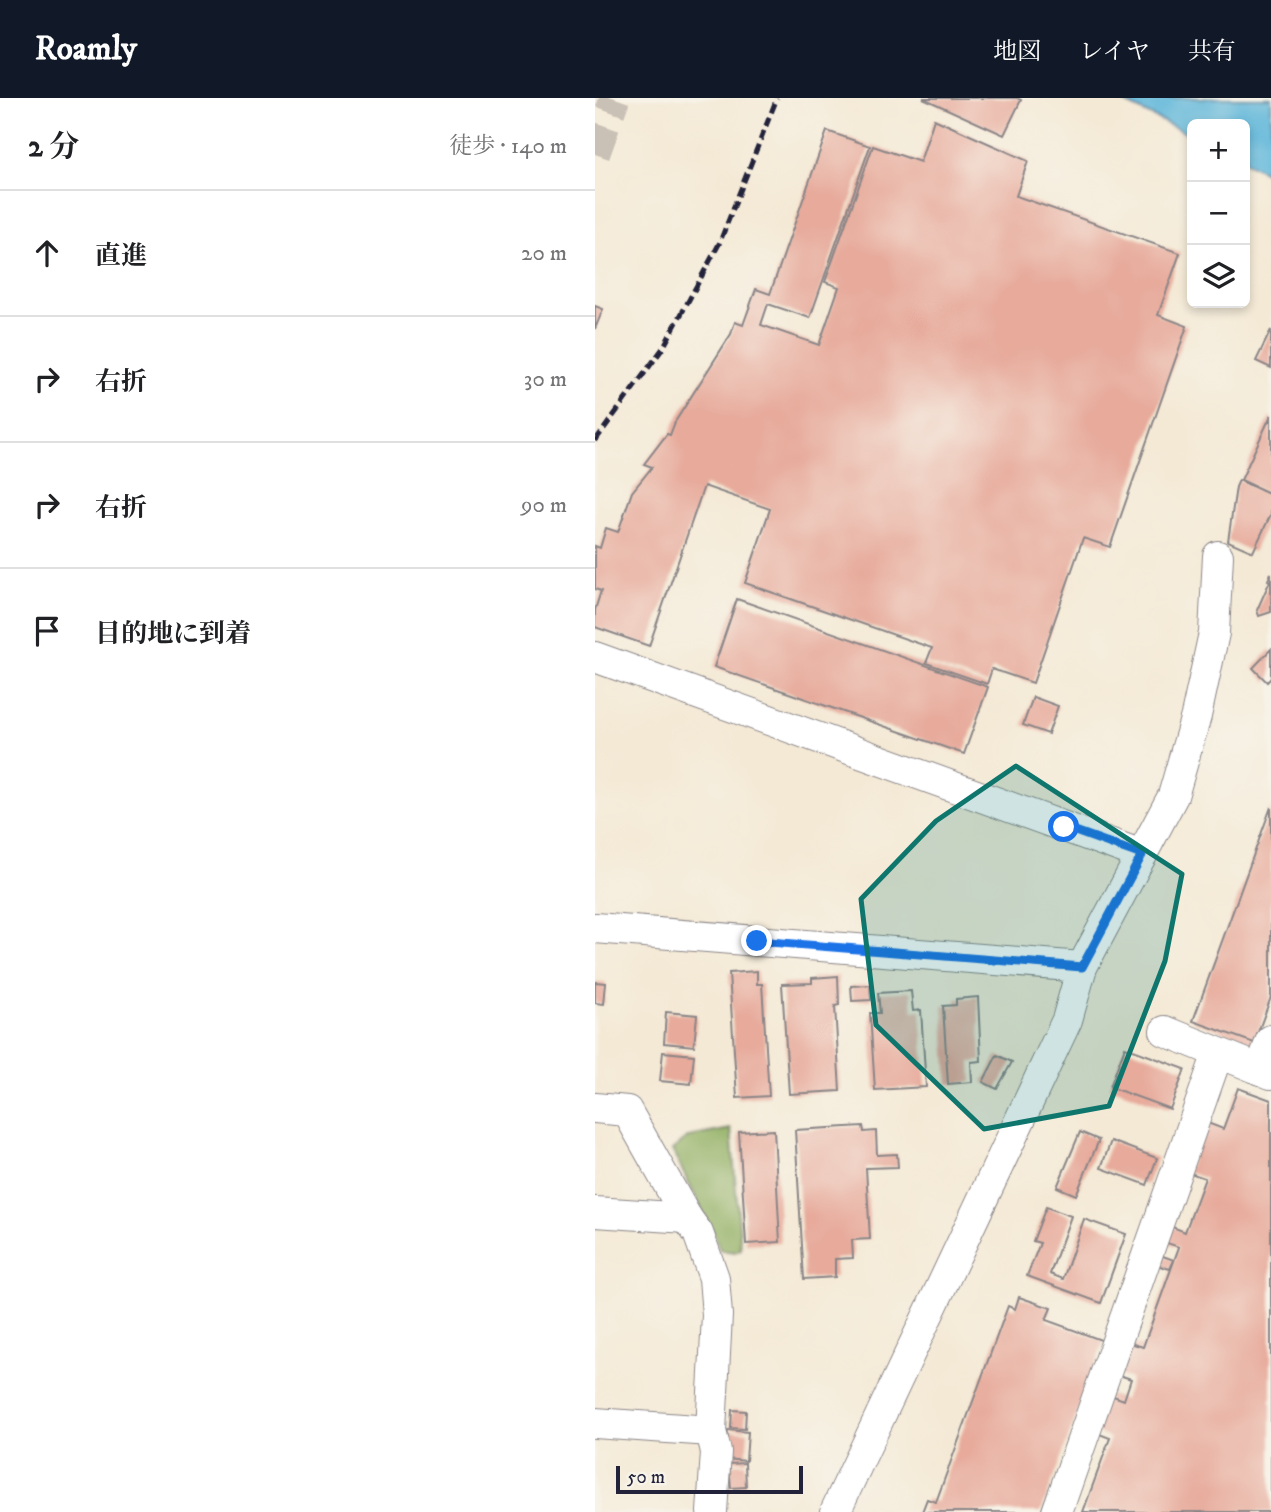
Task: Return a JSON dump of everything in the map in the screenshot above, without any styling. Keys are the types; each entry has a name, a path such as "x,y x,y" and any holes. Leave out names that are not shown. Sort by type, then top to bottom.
{"street":[{"path":"835,1512 1067,1020 1082,967 1173,796 1196,716 1214,633 1218,556"},
{"path":"595,657 1142,855"},
{"path":"595,928 1082,967"},
{"path":"1165,1031 1266,1072 1271,1040"},
{"path":"1057,1512 1217,1054"},
{"path":"595,1108 627,1111 698,1233 714,1278 717,1315 711,1432 716,1452 712,1512"},
{"path":"595,1212 687,1218"},
{"path":"595,1423 711,1432"}],"highlighted area":[{"path":"1016,766 1182,874 1165,961 1109,1106 984,1129 876,1025 861,899 936,821"}],"green space":[{"path":"731,1129 741,1249 735,1252 720,1250 672,1150 689,1137"}],"water":[{"path":"1115,98 1271,98 1271,175 1250,164 1250,119 1187,119 1187,134"}],"building":[{"path":"923,98 1017,98 1021,100 1004,135"},
{"path":"934,119 1028,161 1016,196 1180,253 1158,315 1187,326 1110,547 1083,538 1033,683 992,669 987,684 926,663 932,648 745,583 770,509 704,486 649,646 595,627 595,610 601,591 595,589 595,546 600,548 606,528 618,532 632,492 652,467 644,464 667,434 670,435 675,422 731,334 735,322 743,325 756,289 770,294 827,131 870,146 810,318 768,304 761,325 819,345 839,287 825,282 873,146 920,162"},
{"path":"595,306 603,309 595,329"},
{"path":"1271,330 1271,368 1256,361"},
{"path":"1271,415 1271,494 1241,480"},
{"path":"1239,480 1271,495 1271,514 1253,552 1228,541"},
{"path":"1271,573 1271,612 1259,616 1257,610"},
{"path":"737,599 988,687 964,754 714,667"},
{"path":"1271,649 1271,678 1267,682 1253,668"},
{"path":"1033,697 1058,706 1048,734 1023,725"},
{"path":"1271,807 1271,997 1254,1043 1193,1021"},
{"path":"757,971 757,984 762,984 769,1096 737,1098 729,973"},
{"path":"838,976 839,1005 835,1006 840,1091 789,1094 782,984 812,983 812,978"},
{"path":"595,982 606,983 604,1004 595,1003"},
{"path":"870,985 871,1000 852,1001 851,986"},
{"path":"911,991 913,1011 921,1010 926,1087 875,1090 870,1013 880,1013 878,993"},
{"path":"978,997 981,1061 971,1062 972,1082 948,1084 943,1006 956,1005 956,999"},
{"path":"666,1012 697,1015 694,1046 664,1043"},
{"path":"1125,1047 1185,1069 1170,1109 1110,1087"},
{"path":"663,1052 694,1055 691,1084 660,1081"},
{"path":"997,1055 1012,1062 997,1089 983,1082"},
{"path":"1238,1088 1271,1100 1271,1512 1083,1512 1110,1438 1094,1432 1108,1394 1124,1400 1131,1379 1116,1374 1127,1342 1143,1347 1179,1247 1164,1242 1170,1226 1185,1232 1205,1178 1187,1172 1205,1122 1223,1129"},
{"path":"863,1126 864,1132 876,1131 877,1155 897,1154 898,1167 866,1168 870,1239 852,1240 853,1258 835,1259 835,1277 804,1279 795,1130"},
{"path":"774,1130 780,1242 746,1244 739,1132"},
{"path":"1080,1132 1099,1140 1076,1195 1057,1187"},
{"path":"1111,1141 1157,1158 1147,1185 1101,1168"},
{"path":"1046,1207 1071,1216 1050,1274 1063,1279 1084,1219 1126,1234 1101,1303 1027,1276 1040,1243 1033,1241"},
{"path":"1160,1255 1174,1260 1170,1269 1157,1265"},
{"path":"1019,1297 1051,1308 1046,1320 1104,1341 1041,1512 922,1512 927,1499 936,1502 1008,1306 1015,1309"},
{"path":"732,1410 746,1411 745,1429 731,1428"},
{"path":"728,1430 748,1432 746,1461 726,1459"},
{"path":"745,1463 746,1487 731,1488 729,1464"}],"tunnel":[{"path":"595,154 615,98"}],"railway":[{"path":"595,441 663,348 719,244 777,98"}],"route":[{"path":"757,941 1082,967 1142,855 1064,827"}]}
